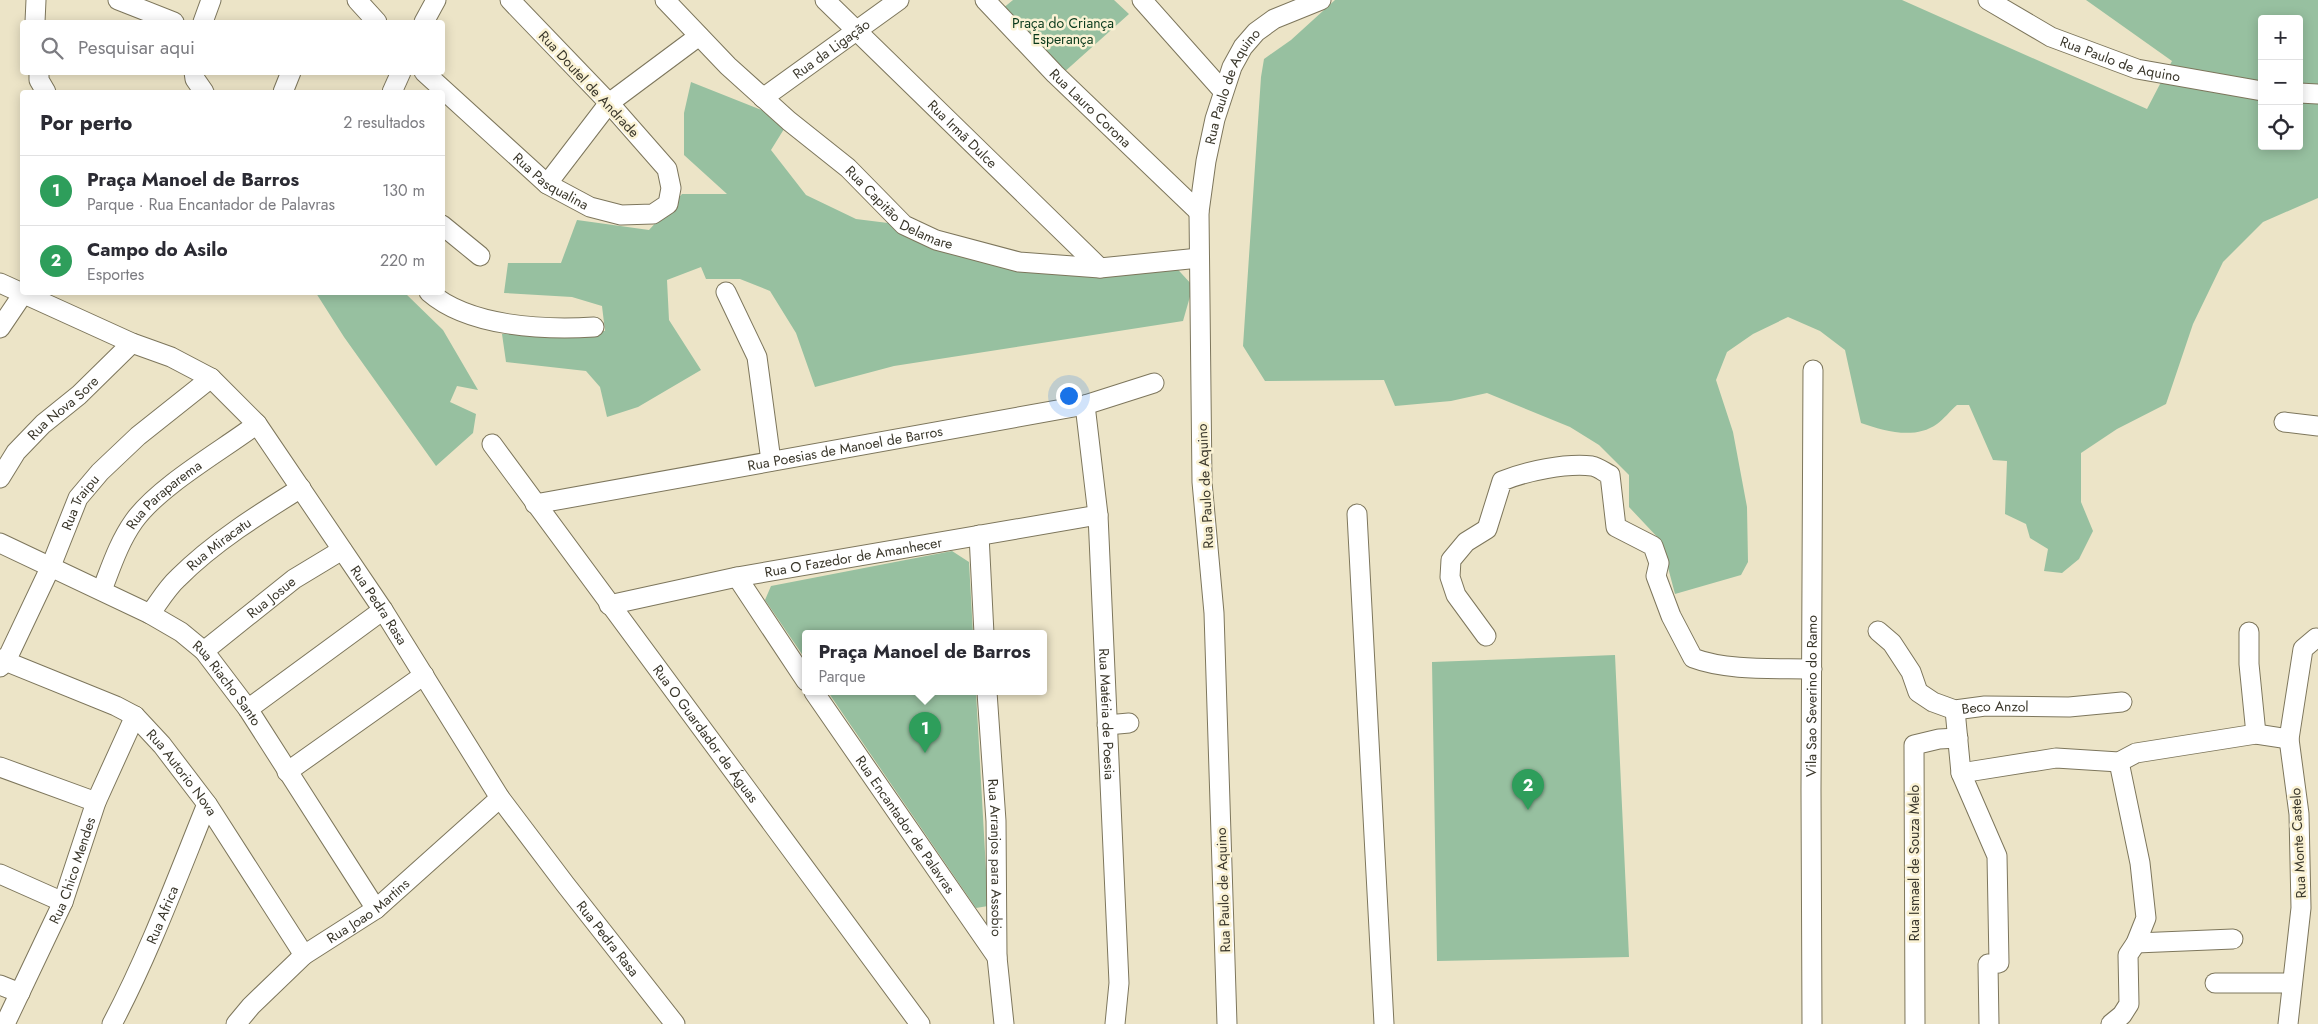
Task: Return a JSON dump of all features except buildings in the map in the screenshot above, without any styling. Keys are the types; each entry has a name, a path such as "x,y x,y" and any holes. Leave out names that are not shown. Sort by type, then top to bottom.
{"street":[{"path":"35,20 36,0"},
{"path":"118,0 169,20"},
{"path":"204,20 211,0"},
{"path":"357,0 375,20"},
{"path":"425,20 436,0"},
{"name":"Rua Doutel de Andrade","path":"510,0 609,103 667,169"},
{"name":"Rua Capitão Delamare","path":"665,0 763,98 848,168 904,225 936,240 1019,262 1100,268 1199,258"},
{"name":"Rua Irmã Dulce","path":"824,0 1100,268"},
{"name":"Rua da Ligação","path":"763,98 899,0"},
{"name":"Rua Lauro Corona","path":"986,0 1055,74 1199,212"},
{"path":"1142,0 1223,91"},
{"name":"Rua Paulo de Aquino","path":"1227,1024 1214,613 1202,482 1199,212 1206,161 1223,91 1243,47 1256,32 1274,19 1321,0"},
{"name":"Rua Paulo de Aquino","path":"1988,0 2051,38 2137,69 2258,89"},
{"path":"546,184 609,103 699,36"},
{"path":"39,75 45,90"},
{"path":"194,75 203,90"},
{"path":"284,90 290,75"},
{"path":"393,90 399,75"},
{"name":"Rua Pasqualina","path":"427,75 444,90"},
{"name":"Rua Pasqualina","path":"445,91 546,184 590,207 621,215 654,214 668,204 671,188 667,169"},
{"path":"2303,93 2318,94"},
{"path":"445,227 480,256"},
{"name":"Rua Pedra Rasa","path":"0,283 20,293"},
{"path":"726,292 757,357 771,461"},
{"path":"0,328 22,295"},
{"name":"Rua Pedra Rasa","path":"25,295 132,343 171,357 211,378 257,424 302,488 382,610 500,798 675,1024"},
{"path":"434,295 468,315 514,325 562,329 594,327"},
{"name":"Rua Nova Sore","path":"0,478 16,452 79,395 132,343"},
{"name":"Vila Sao Severino do Ramo","path":"1812,1024 1814,370"},
{"name":"Rua Traipu","path":"2,662 51,566 78,498 100,472 138,436 211,378"},
{"name":"Rua Poesias de Manoel de Barros","path":"535,504 1085,405 1154,383"},
{"name":"Rua Matéria de Poesia","path":"1085,405 1098,515 1119,983 1115,1024"},
{"path":"2284,422 2318,426"},
{"name":"Rua Paraparema","path":"102,590 115,554 134,521 151,501 257,424"},
{"name":"Rua O Guardador de Águas","path":"492,444 920,1024"},
{"path":"1486,636 1456,595 1450,577 1451,560 1466,542 1487,528 1502,481 1520,473 1563,467 1593,466 1610,475 1616,526 1653,546 1659,563 1656,576 1672,616 1694,658 1706,663 1748,667 1812,668"},
{"name":"Rua Miracatu","path":"150,614 177,578 195,563 231,534 302,488"},
{"path":"1358,514 1384,1024"},
{"name":"Rua O Fazedor de Amanhecer","path":"609,605 737,577 1098,515"},
{"path":"979,535 984,630"},
{"name":"Rua Riacho Santo","path":"0,543 150,614 181,632 204,651 248,709 376,908"},
{"name":"Rua Josue","path":"204,651 294,579 342,550"},
{"path":"737,577 802,675"},
{"path":"248,709 382,610"},
{"name":"Beco Anzol","path":"1878,631 1892,643 1911,672 1918,692 1933,702 1955,710 1985,706 2069,707 2122,702"},
{"path":"2249,632 2249,664 2256,734"},
{"name":"Rua Monte Castelo","path":"2288,1024 2300,908 2299,814 2289,739 2303,649 2316,638"},
{"name":"Rua Autorio Nova","path":"2,662 116,706 135,716 162,744 207,804 304,955"},
{"path":"288,772 424,675"},
{"name":"Rua Encantador de Palavras","path":"816,695 997,957"},
{"name":"Rua Arranjos para Assobio","path":"987,695 996,821 997,957 1004,1024"},
{"path":"1955,710 1961,773 1997,856 1999,963 1988,964 1989,1024"},
{"name":"Rua Chico Mendes","path":"5,1024 63,902 96,802 135,716"},
{"path":"1107,725 1129,723"},
{"path":"1961,773 2056,758 2119,762 2136,753 2256,734 2289,739"},
{"name":"Rua Ismael de Souza Melo","path":"1915,1024 1914,745 1939,739 1958,738"},
{"path":"2111,1024 2122,1015 2129,1004 2128,955 2136,943 2146,918 2140,863 2119,762"},
{"path":"0,767 96,802"},
{"name":"Rua Joao Martins","path":"236,1024 304,955 376,908 500,798"},
{"name":"Rua Africa","path":"112,1024 156,929 207,804"},
{"path":"0,874 63,902"},
{"path":"2136,943 2233,938"},
{"path":"2215,983 2292,983"},
{"path":"0,985 20,993"}],"green space":[{"name":"Praça do Criança Esperança","path":"1013,0 1114,0 1129,14 1062,74 1002,9"},
{"path":"1335,0 1902,0 2147,109 2172,61 2086,0 2318,0 2318,198 2263,222 2223,262 2193,324 2166,404 2117,429 2081,453 2081,502 2093,531 2079,559 2062,573 2044,571 2048,549 2030,538 2026,524 2005,514 2007,461 1993,460 1969,405 1957,405 1937,424 1919,432 1899,433 1861,423 1845,350 1820,331 1788,317 1753,334 1727,352 1716,380 1733,432 1747,507 1748,562 1741,575 1675,594 1661,541 1629,507 1629,475 1599,445 1570,427 1487,393 1451,401 1395,406 1384,380 1265,381 1243,346 1261,77 1264,59 1291,40"},
{"path":"691,82 789,121 771,150 806,195 856,219 904,225 1019,262 1170,261 1193,286 1183,321 894,366 815,387 796,333 770,291 740,279 706,279 701,267 667,280 669,320 701,370 638,407 607,417 600,387 586,371 506,362 502,334 605,331 602,306 572,297 504,293 508,263 561,263 577,220 649,230 682,194 727,194 684,155 684,113"},
{"path":"317,295 407,295 443,330 478,390 457,386 450,402 476,414 473,433 436,466 344,337"},
{"path":"952,551 969,562 973,630 802,630 802,654 765,600 771,586"},
{"path":"1615,655 1629,957 1437,961 1432,662"},
{"path":"830,695 976,695 988,906 976,908"}],"place":[{"name":"Praça Manoel de Barros","path":"925,753"},
{"name":"Campo do Asilo","path":"1528,810"}]}
